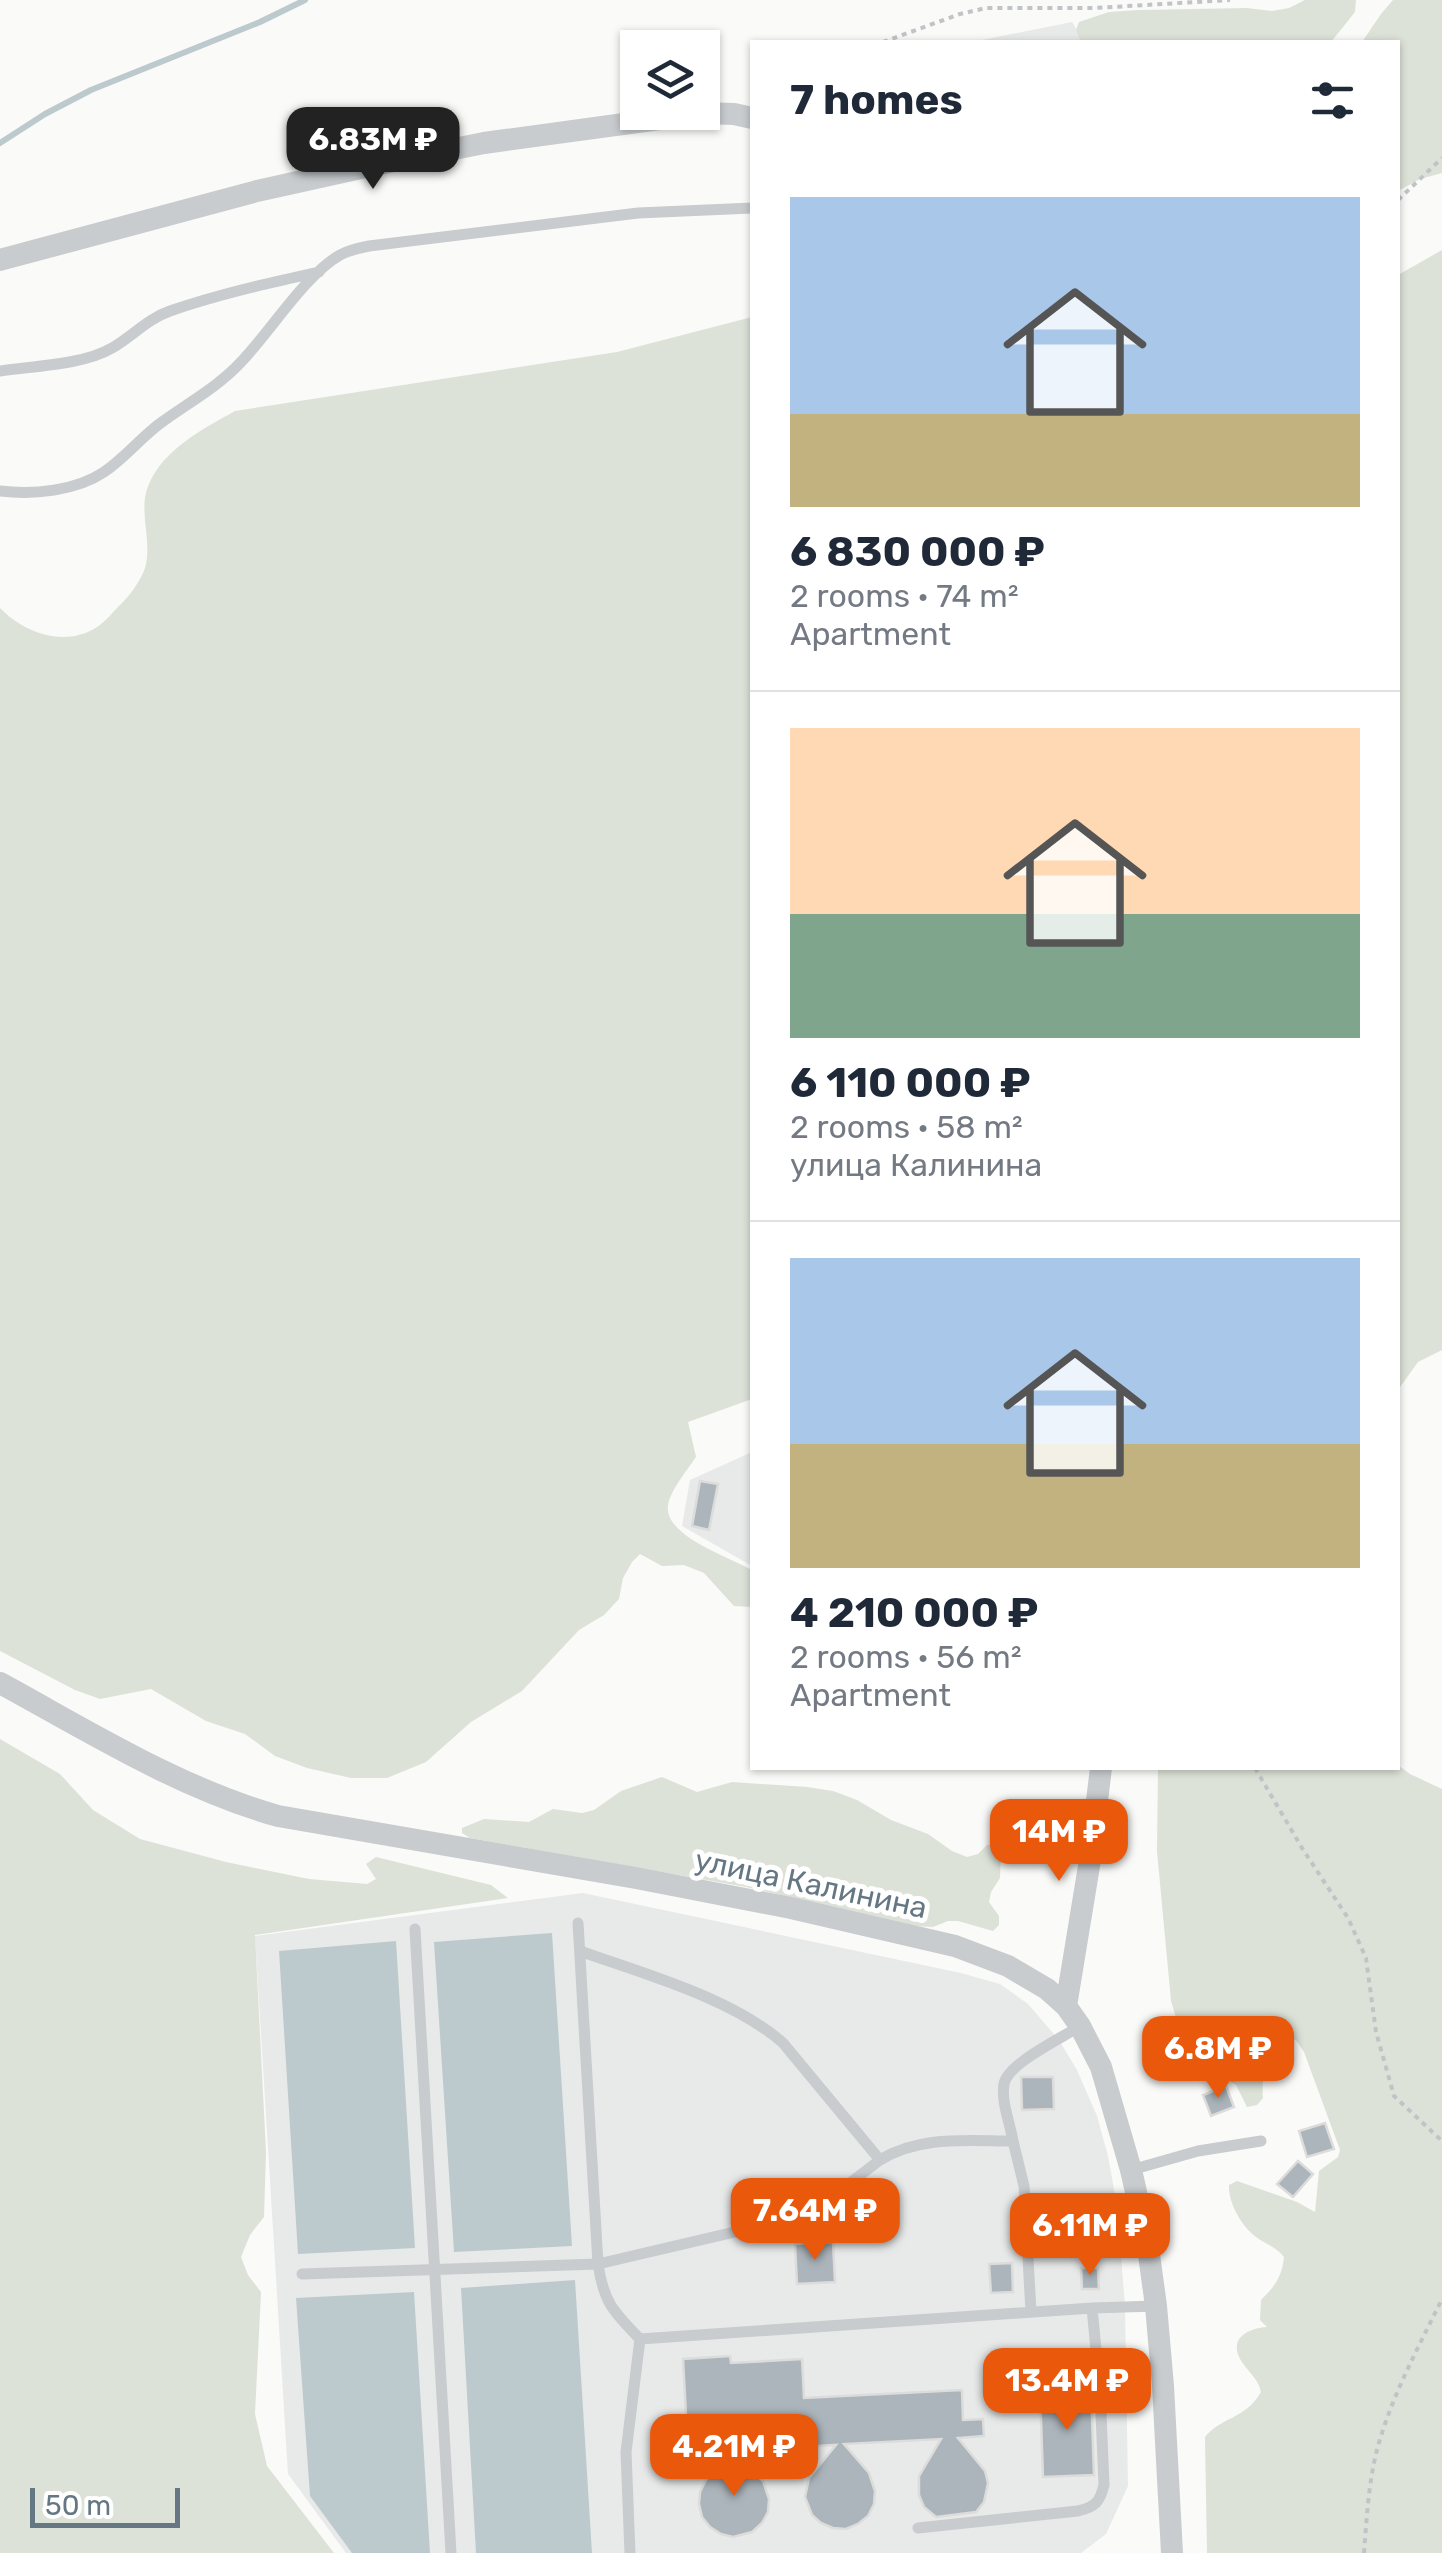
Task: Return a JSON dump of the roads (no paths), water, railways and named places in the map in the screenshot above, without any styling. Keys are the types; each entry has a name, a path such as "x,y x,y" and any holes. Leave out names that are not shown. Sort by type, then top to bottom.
{"street":[{"path":"0,260 258,191 484,143 704,113 750,118"},
{"name":"улица Калинина","path":"0,1683 187,1784 234,1804 278,1816 772,1904 954,1946 1008,1966 1047,1989 1080,2026 1101,2067 1147,2240 1164,2386 1172,2553"},
{"path":"1066,2006 1101,1770"}],"lane":[{"path":"0,492 66,487 103,473 152,428 239,364 318,272 337,256 368,246 638,213 750,208"},
{"path":"0,371 97,354 167,312 318,272"},
{"path":"578,1923 598,2264 602,2290 612,2310 640,2339 1156,2306"},
{"path":"415,1929 451,2553"},
{"path":"580,1950 686,1990 764,2026 783,2043 880,2160"},
{"path":"1031,2312 1024,2186 1004,2096 1007,2075 1080,2026"},
{"path":"302,2274 598,2264 806,2212 897,2150 932,2142 1014,2140"},
{"path":"1131,2170 1198,2151 1261,2141"},
{"path":"918,2528 1078,2511 1092,2508 1100,2500 1104,2485 1092,2308"},
{"path":"630,2553 626,2452 640,2339"}],"waterway":[{"path":"0,143 91,90 305,0"}]}
